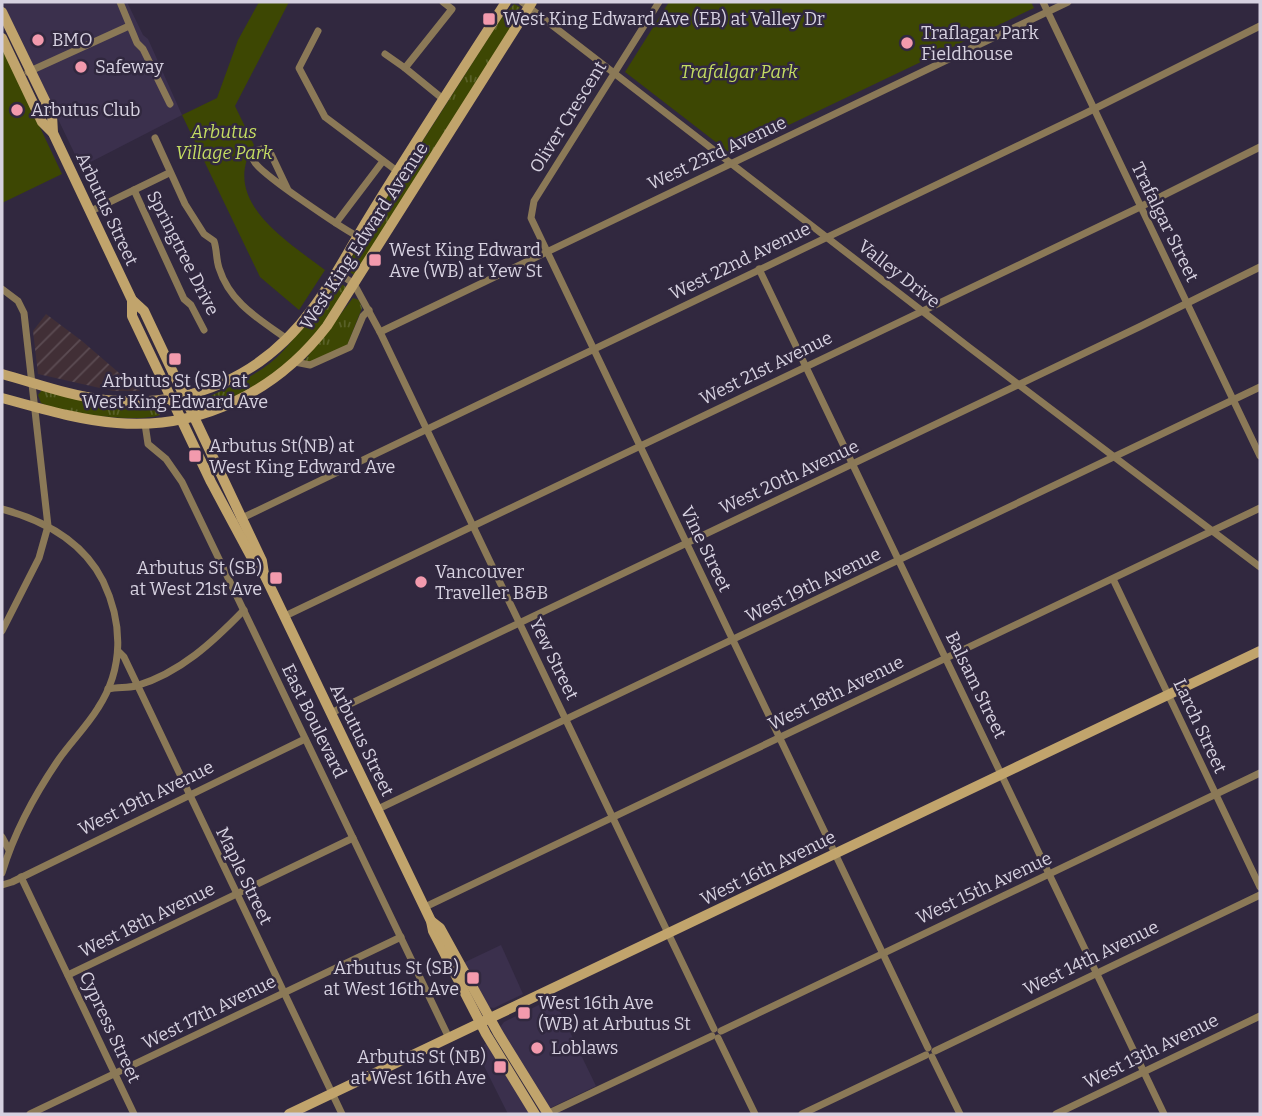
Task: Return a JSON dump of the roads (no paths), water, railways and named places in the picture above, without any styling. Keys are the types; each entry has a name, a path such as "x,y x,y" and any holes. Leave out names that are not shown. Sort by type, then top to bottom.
{"main road":[{"name":"West King Edward Avenue","path":"2,374 104,400 132,402 183,396 216,387 240,376 264,360 287,339 314,307 397,171 506,2"},
{"name":"West King Edward Avenue","path":"2,398 94,420 145,424 212,412 268,384 295,362 327,326 528,4"},
{"name":"Arbutus Street","path":"2,12 51,115 53,133"},
{"name":"Arbutus Street","path":"2,38 42,122 53,133 132,300 144,311 237,520"},
{"name":"Arbutus Street","path":"132,300 132,316 181,419 262,561 264,574 425,907 432,921 440,928 485,1021 536,1114"},
{"name":"West 16th Avenue","path":"289,1114 1260,650"},
{"name":"Arbutus Street","path":"485,1021 548,1114"}],"street":[{"path":"120,2 129,26 170,104"},
{"path":"405,68 452,9 443,2"},
{"name":"Oliver Crescent","path":"546,253 531,218 534,201 659,2"},
{"name":"Trafalgar Street","path":"1043,2 1260,456"},
{"name":"West 23rd Avenue","path":"380,332 1068,2"},
{"name":"Valley Drive","path":"528,4 922,312 1260,566"},
{"path":"20,76 129,26"},
{"name":"West 22nd Avenue","path":"237,520 1094,109 1260,26"},
{"path":"318,31 299,68 317,106 325,117 397,171"},
{"path":"385,54 443,99"},
{"path":"155,138 170,168 169,173 204,234 214,241 218,268 239,305 287,339"},
{"name":"West 21st Avenue","path":"285,616 922,312 1260,147"},
{"path":"288,190 269,151 266,148 255,151 255,164 288,190 357,236"},
{"path":"336,223 383,161"},
{"path":"91,211 169,173"},
{"name":"Springtree Drive","path":"134,190 184,299 191,305 204,330"},
{"name":"Vine Street","path":"546,253 960,1114"},
{"name":"West 20th Avenue","path":"331,713 1260,267"},
{"name":"Balsam Street","path":"759,269 1164,1114"},
{"name":"Yew Street","path":"337,272 354,284 380,332 755,1114"},
{"path":"2,289 22,307 36,407 48,526 48,534 39,558 2,631"},
{"path":"295,362 305,365 317,363 350,347 363,316 369,310"},
{"name":"West 19th Avenue","path":"378,809 1260,387"},
{"name":"East Boulevard","path":"145,424 148,444 166,459 182,482 449,1038"},
{"name":"West 18th Avenue","path":"425,907 1260,508"},
{"path":"2,509 48,526 83,551 99,572 115,610 119,652 108,689 98,709 58,761 9,850 2,873"},
{"name":"Larch Street","path":"1113,579 1260,887"},
{"path":"108,689 137,685 187,661 214,640 243,610"},
{"name":"Maple Street","path":"119,652 124,657 342,1114"},
{"name":"West 19th Avenue","path":"2,885 5,886 305,739"},
{"name":"West 15th Avenue","path":"548,1114 1260,773"},
{"path":"2,837 9,850"},
{"name":"West 18th Avenue","path":"68,975 353,838"},
{"name":"Cypress Street","path":"21,877 134,1114"},
{"name":"West 14th Avenue","path":"802,1114 1260,895"},
{"name":"West 17th Avenue","path":"30,1114 401,937"},
{"name":"West 13th Avenue","path":"1056,1114 1260,1016"}],"place":[{"name":"West King Edward Ave (EB) at Valley Dr","path":"489,19"},
{"name":"BMO","path":"38,40"},
{"name":"Traflagar Park Fieldhouse","path":"907,43"},
{"name":"Safeway","path":"81,67"},
{"name":"Arbutus Club","path":"17,110"},
{"name":"West King Edward Ave (WB) at Yew St","path":"375,260"},
{"name":"Arbutus St (SB) at West King Edward Ave","path":"175,359"},
{"name":"Arbutus St(NB) at West King Edward Ave","path":"195,456"},
{"name":"Arbutus St (SB) at West 21st Ave","path":"276,578"},
{"name":"Vancouver Traveller B&B","path":"421,582"},
{"name":"Arbutus St (SB) at West 16th Ave","path":"473,978"},
{"name":"West 16th Ave (WB) at Arbutus St","path":"524,1013"},
{"name":"Loblaws","path":"537,1048"},
{"name":"Arbutus St (NB) at West 16th Ave","path":"500,1067"}],"park label":[{"name":"Trafalgar Park","path":"739,72"},
{"name":"Arbutus Village Park","path":"224,142"}]}
